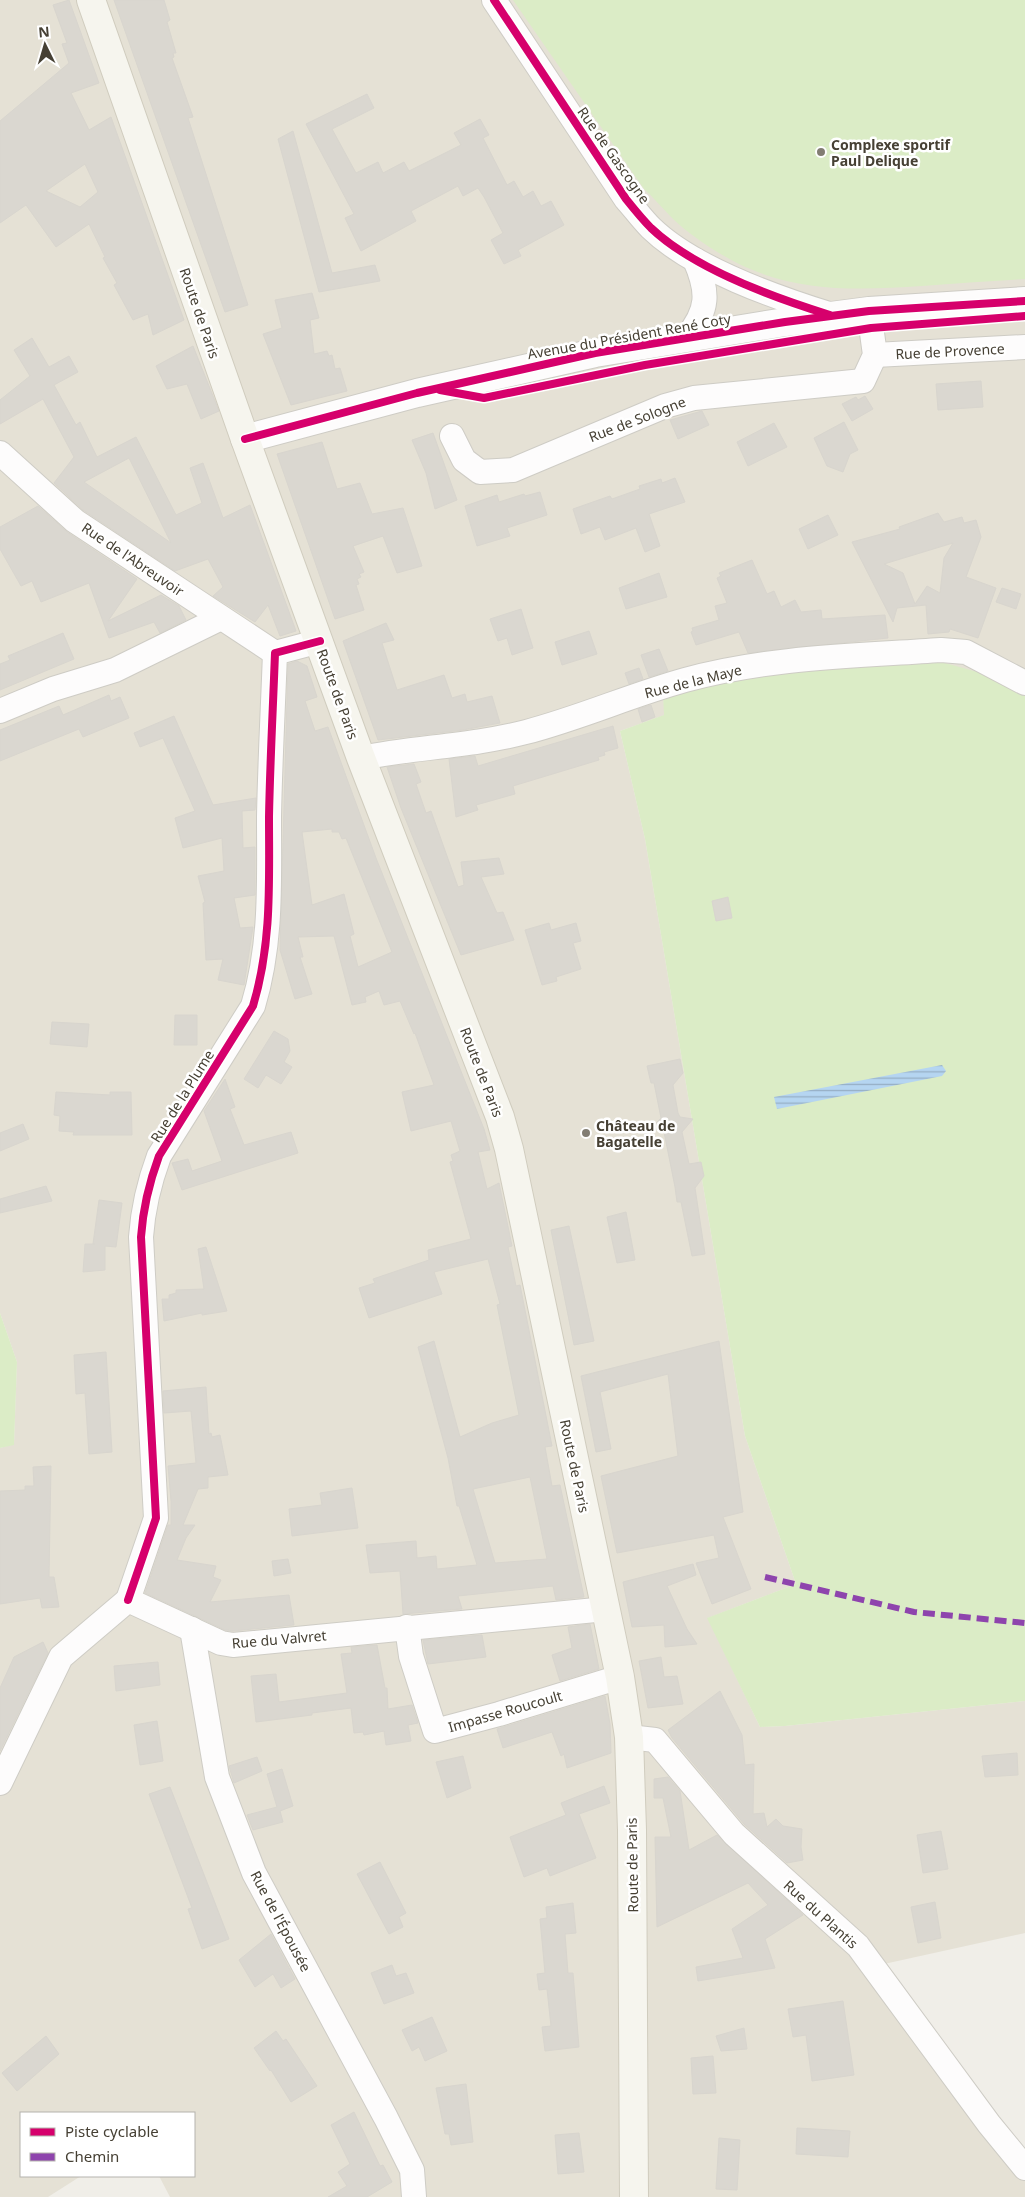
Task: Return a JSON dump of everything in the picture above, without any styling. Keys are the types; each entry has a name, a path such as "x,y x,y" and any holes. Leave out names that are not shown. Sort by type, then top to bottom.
{"main road":[{"name":"Route de Paris","path":"91,0 245,439 361,758 500,1117 523,1213 606,1609 620,1677 629,1737 632,1830 634,2197"}],"street":[{"name":"Rue de Gascogne","path":"494,0 626,199 652,229 695,260 776,297 834,316"},
{"path":"686,338 699,322 706,302 704,280 695,260"},
{"name":"Avenue du Président René Coty","path":"245,439 417,393 595,353 834,316 1025,301"},
{"path":"869,312 876,355"},
{"name":"Rue de Provence","path":"876,355 1025,347"},
{"name":"Rue de Sologne","path":"452,436 464,460 480,472 514,470 665,406 694,398 863,381 876,355"},
{"name":"Rue de l'Abreuvoir","path":"0,453 75,521 275,653"},
{"path":"0,711 53,689 115,670 221,618"},
{"path":"275,653 320,641"},
{"name":"Rue de la Maye","path":"361,758 467,744 526,732 686,680 789,661 949,651 966,652 1025,683"},
{"name":"Rue de la Plume","path":"128,1600 156,1518 141,1237 143,1208 150,1179 159,1156 253,1006 260,982 268,936 270,773 275,653"},
{"path":"0,1783 62,1657 128,1600"},
{"name":"Rue du Valvret","path":"128,1600 221,1643 233,1645 606,1609"},
{"name":"Impasse Roucoult","path":"407,1627 411,1656 435,1731 499,1714 620,1677"},
{"name":"Rue de l'Épousée","path":"192,1629 217,1777 254,1873 412,2170 414,2197"},
{"name":"Rue du Plantis","path":"629,1737 655,1740 734,1834 858,1946 984,2116 1025,2168"}],"shaded area":[{"path":"0,0 1025,0 1025,691 772,675 712,682 663,695 665,715 620,731 645,839 745,1436 796,1584 708,1618 760,1727 1025,1701 1025,1933 884,1964 1025,2168 1025,2197 170,2197 160,2177 195,2177 195,2112 20,2112 20,2177 79,2177 48,2197 0,2197 0,1448 14,1444 17,1362 0,1313"}],"green space":[{"name":"Complexe sportif Paul Delique","path":"513,0 1025,0 1025,279 875,288 829,287 806,285 784,280 761,273 731,260 688,232 644,189"},
{"path":"920,656 981,673 1025,691 1025,1701 760,1727 707,1618 796,1584 745,1436 645,839 620,731 664,715 663,695 712,682 772,675 845,663"},
{"path":"0,1313 17,1362 14,1445 0,1448"}],"water":[{"path":"942,1065 946,1071 942,1076 777,1109 774,1097"}],"building":[{"path":"69,0 99,83 71,93 89,130 111,117 184,320 153,335 148,314 133,320 114,285 117,283 103,258 105,257 89,224 56,247 26,205 0,223 0,121 69,63 62,44 67,43 53,5","holes":["85,164 98,192 80,207 46,191"]},
{"path":"114,0 164,0 170,20 167,22 176,53 173,53 174,57 172,58 193,117 188,118 248,305 225,312"},
{"path":"367,94 374,108 332,129 356,173 378,162 383,173 404,162 409,171 461,145 454,133 480,119 489,135 483,138 507,185 514,181 523,197 533,191 541,206 551,201 564,225 518,250 521,256 504,264 491,240 503,233 484,197 478,188 463,196 458,186 411,211 416,221 361,251 345,218 354,214 306,124"},
{"path":"293,131 332,273 375,265 380,281 319,292 278,139"},
{"path":"312,293 319,318 310,320 314,354 327,351 329,356 332,355 335,369 340,368 347,391 291,405 263,334 282,328 275,300"},
{"path":"32,338 49,367 69,356 78,372 54,385 76,425 80,422 97,457 136,437 176,515 202,503 190,468 203,463 223,518 250,505 296,631 280,636 268,605 255,622 213,596 223,587 208,559 175,571 83,510 54,483 74,457 43,399 0,424 0,400 30,376 14,350","holes":["129,458 171,543 84,482"]},
{"path":"193,346 219,411 201,419 187,384 167,389 156,366"},
{"path":"981,381 983,407 938,410 936,384"},
{"path":"865,396 873,409 852,421 842,404 856,397 858,400"},
{"path":"702,411 709,425 678,439 670,420"},
{"path":"844,422 858,450 850,454 843,472 827,466 814,438"},
{"path":"774,423 787,447 748,466 737,442"},
{"path":"433,433 457,500 435,509 426,473 412,440"},
{"path":"322,442 337,489 360,483 372,514 403,508 422,566 397,573 383,536 353,546 364,572 359,574 361,577 357,579 359,584 356,585 364,610 335,619 277,454"},
{"path":"675,478 685,502 649,514 660,546 645,552 636,528 605,540 600,527 581,534 573,509 610,496 612,499 640,489 639,486 661,479 662,483"},
{"path":"540,492 547,515 507,528 510,536 477,546 465,506 497,495 499,502 524,494 525,496"},
{"path":"38,506 67,532 137,579 108,621 161,595 179,606 186,620 160,633 154,622 109,638 89,583 41,602 32,581 21,586 0,549 0,527"},
{"path":"938,513 944,522 962,517 964,523 976,520 981,537 966,577 996,588 978,638 950,629 949,632 928,634 926,605 897,608 893,622 852,542 900,529 899,527","holes":["953,543 944,558 940,593 927,586 915,604 903,573 884,564"]},
{"path":"828,515 838,535 808,549 799,529"},
{"path":"752,560 767,594 774,591 781,607 795,600 801,612 821,610 822,619 885,615 888,638 748,653 739,632 696,645 691,632 693,631 692,628 719,620 715,606 727,603 717,578 721,576 719,573"},
{"path":"659,573 667,597 626,609 619,588"},
{"path":"1002,588 1021,594 1016,609 996,602"},
{"path":"521,609 533,648 512,655 507,638 498,641 490,619"},
{"path":"386,623 394,640 382,643 397,690 444,675 452,698 465,694 467,702 492,696 500,723 463,730 378,740 343,641"},
{"path":"589,631 597,654 562,665 555,642"},
{"path":"63,633 74,659 0,690 0,664 10,660 8,656"},
{"path":"659,649 668,671 649,677 641,655"},
{"path":"297,661 307,666 317,697 305,701 315,731 328,727 376,858 484,1129 490,1150 478,1152 487,1189 499,1183 512,1246 508,1247 516,1286 520,1285 552,1446 545,1447 552,1486 560,1485 584,1597 556,1600 553,1586 458,1596 462,1609 403,1614 400,1571 370,1573 366,1545 416,1541 417,1558 436,1556 437,1569 477,1565 459,1506 457,1506 448,1458 418,1347 434,1341 460,1437 492,1423 519,1415 497,1305 500,1304 488,1259 434,1272 442,1294 369,1318 359,1288 375,1283 373,1279 429,1260 428,1250 471,1239 450,1162 453,1161 451,1155 460,1151 451,1121 411,1131 402,1092 434,1085 415,1033 400,1001 384,1005 379,991 365,997 366,1002 352,1005 334,936 298,937 303,957 300,957 312,994 295,999 280,950 288,664","holes":["332,829 332,832 339,832 342,839 346,838 392,952 358,967 350,936 354,934 344,894 312,905 302,832","530,1477 547,1559 495,1563 473,1489"]},
{"path":"639,668 643,679 629,684 625,673"},
{"path":"109,695 111,701 120,697 129,718 83,737 79,729 0,761 0,730 59,706 63,715"},
{"path":"651,705 655,717 642,722 638,709"},
{"path":"174,716 213,805 256,798 255,810 242,811 243,848 255,847 255,895 234,898 240,928 253,927 244,985 218,980 223,959 206,960 203,903 205,902 198,876 224,871 222,838 183,848 175,818 195,811 163,738 140,747 134,733"},
{"path":"613,726 618,748 604,752 605,755 598,757 599,760 513,786 515,794 476,805 478,810 456,817 449,759 475,756 478,766"},
{"path":"414,764 421,782 416,784 426,813 431,811 458,887 464,885 461,862 499,858 504,874 481,877 497,913 503,912 514,940 461,955 401,808 387,767"},
{"path":"728,897 732,918 716,921 712,901"},
{"path":"549,923 551,930 576,923 581,941 573,943 581,969 556,977 557,981 542,985 525,930"},
{"path":"175,1015 197,1015 197,1045 174,1045"},
{"path":"52,1022 89,1024 87,1047 50,1044"},
{"path":"274,1031 288,1039 290,1051 284,1062 292,1067 281,1084 266,1075 258,1088 244,1079"},
{"path":"680,1059 683,1073 673,1085 678,1113 680,1117 693,1119 682,1132 689,1164 701,1162 704,1176 695,1188 705,1254 692,1256 681,1202 677,1202 664,1132 651,1128 661,1118 654,1083 651,1083 647,1066"},
{"path":"225,1079 235,1107 230,1109 244,1145 291,1132 298,1153 182,1190 172,1163 188,1159 192,1171 222,1161 204,1111"},
{"path":"56,1092 110,1095 110,1092 131,1092 132,1135 73,1135 74,1132 59,1131 60,1116 54,1115"},
{"path":"23,1124 29,1139 0,1151 0,1133"},
{"path":"46,1186 52,1201 0,1213 0,1199"},
{"path":"99,1200 122,1203 116,1247 105,1246 105,1270 83,1272 85,1244 93,1244"},
{"path":"626,1212 635,1260 617,1263 607,1217"},
{"path":"569,1226 594,1341 574,1345 551,1230"},
{"path":"206,1247 227,1311 202,1315 202,1313 164,1321 162,1299 169,1299 169,1295 176,1293 176,1290 204,1289 198,1249"},
{"path":"719,1341 743,1512 723,1517 751,1589 712,1604 696,1563 719,1558 714,1535 617,1553 601,1476 678,1456 668,1374 600,1392 611,1449 596,1452 581,1376"},
{"path":"106,1352 112,1452 89,1454 85,1393 76,1394 74,1355"},
{"path":"206,1387 209,1434 211,1433 212,1437 220,1435 228,1475 208,1477 208,1488 198,1489 183,1525 195,1525 186,1538 177,1560 216,1566 213,1577 221,1580 210,1602 289,1595 294,1625 233,1631 225,1630 145,1593 168,1525 171,1525 168,1466 196,1463 191,1411 164,1413 163,1391"},
{"path":"51,1466 49,1577 54,1577 59,1607 42,1608 40,1598 0,1604 0,1491 25,1490 25,1486 34,1486 33,1467"},
{"path":"352,1488 358,1528 292,1536 289,1509 322,1505 320,1493"},
{"path":"288,1559 291,1573 274,1576 272,1561"},
{"path":"693,1564 696,1575 667,1586 687,1629 697,1644 665,1647 664,1625 632,1627 623,1582"},
{"path":"590,1624 599,1669 560,1681 552,1655 572,1648 568,1627"},
{"path":"482,1635 486,1657 428,1664 423,1640"},
{"path":"43,1642 48,1653 0,1751 0,1688 14,1657"},
{"path":"377,1645 385,1688 387,1688 388,1709 412,1705 418,1723 408,1725 411,1741 386,1745 384,1731 364,1735 363,1732 354,1733 351,1708 256,1722 251,1676 276,1674 279,1702 347,1693 341,1654 352,1653 351,1647"},
{"path":"661,1657 664,1677 677,1676 683,1704 648,1708 639,1661"},
{"path":"158,1662 160,1685 116,1691 114,1666"},
{"path":"720,1691 742,1735 745,1765 754,1764 753,1814 764,1813 767,1827 776,1819 783,1826 802,1829 801,1847 803,1860 787,1863 744,1824 672,1738 668,1730"},
{"path":"605,1696 610,1724 611,1753 567,1768 564,1754 561,1756 552,1732 503,1748 497,1729"},
{"path":"157,1721 163,1761 140,1765 134,1725"},
{"path":"1017,1753 1018,1775 985,1777 982,1756"},
{"path":"463,1756 471,1788 447,1798 436,1762"},
{"path":"257,1757 262,1771 234,1783 229,1766"},
{"path":"282,1769 293,1806 280,1811 283,1822 253,1830 247,1815 277,1807 267,1774"},
{"path":"668,1777 680,1791 689,1850 717,1835 803,1915 765,1939 775,1968 698,1981 696,1967 743,1958 732,1929 768,1905 748,1883 657,1927 655,1837 671,1837 663,1798 654,1798 654,1779"},
{"path":"604,1786 610,1803 579,1814 596,1858 550,1876 547,1868 524,1877 510,1837 566,1815 561,1803"},
{"path":"170,1787 229,1939 202,1949 188,1909 192,1908 149,1794"},
{"path":"941,1831 948,1869 923,1873 917,1835"},
{"path":"380,1862 406,1913 399,1917 403,1927 389,1934 357,1874"},
{"path":"935,1902 941,1938 918,1943 911,1907"},
{"path":"573,1903 576,1933 565,1934 568,1973 573,1973 579,2047 545,2051 542,2027 551,2026 547,1989 539,1990 537,1974 545,1973 540,1919 547,1918 546,1907"},
{"path":"271,1934 295,1979 281,1988 273,1974 255,1987 239,1960"},
{"path":"392,1965 396,1976 406,1973 414,1993 384,2004 371,1973"},
{"path":"843,2001 854,2075 812,2081 806,2035 793,2037 788,2009"},
{"path":"432,2017 447,2051 425,2061 419,2047 412,2051 402,2030"},
{"path":"744,2028 747,2049 721,2051 716,2036"},
{"path":"276,2031 283,2041 286,2039 317,2086 291,2102 271,2070 254,2048"},
{"path":"46,2036 59,2054 17,2091 2,2073"},
{"path":"713,2056 716,2093 693,2094 691,2058"},
{"path":"466,2084 473,2142 451,2145 449,2134 445,2134 436,2088"},
{"path":"354,2112 380,2166 383,2165 392,2182 367,2197 328,2197 347,2186 338,2172 350,2164 331,2125"},
{"path":"797,2128 850,2131 848,2157 796,2154"},
{"path":"579,2133 584,2172 558,2174 555,2135"},
{"path":"719,2138 740,2140 737,2190 716,2189"}],"marked path":[{"path":"765,1577 914,1612 1025,1623"}],"cycle path":[{"path":"494,0 626,199 651,228 668,243 712,269 760,291 830,315"},
{"path":"245,439 417,393 595,353 785,322 869,311 1025,301"},
{"path":"440,390 484,398 645,365 871,328 1025,316"},
{"path":"128,1600 156,1518 141,1237 149,1186 159,1156 253,1006 264,959 268,912 269,797 275,653 320,641"}],"place":[{"name":"Complexe sportif Paul Delique","path":"821,152"},
{"name":"Château de Bagatelle","path":"586,1133"}]}
